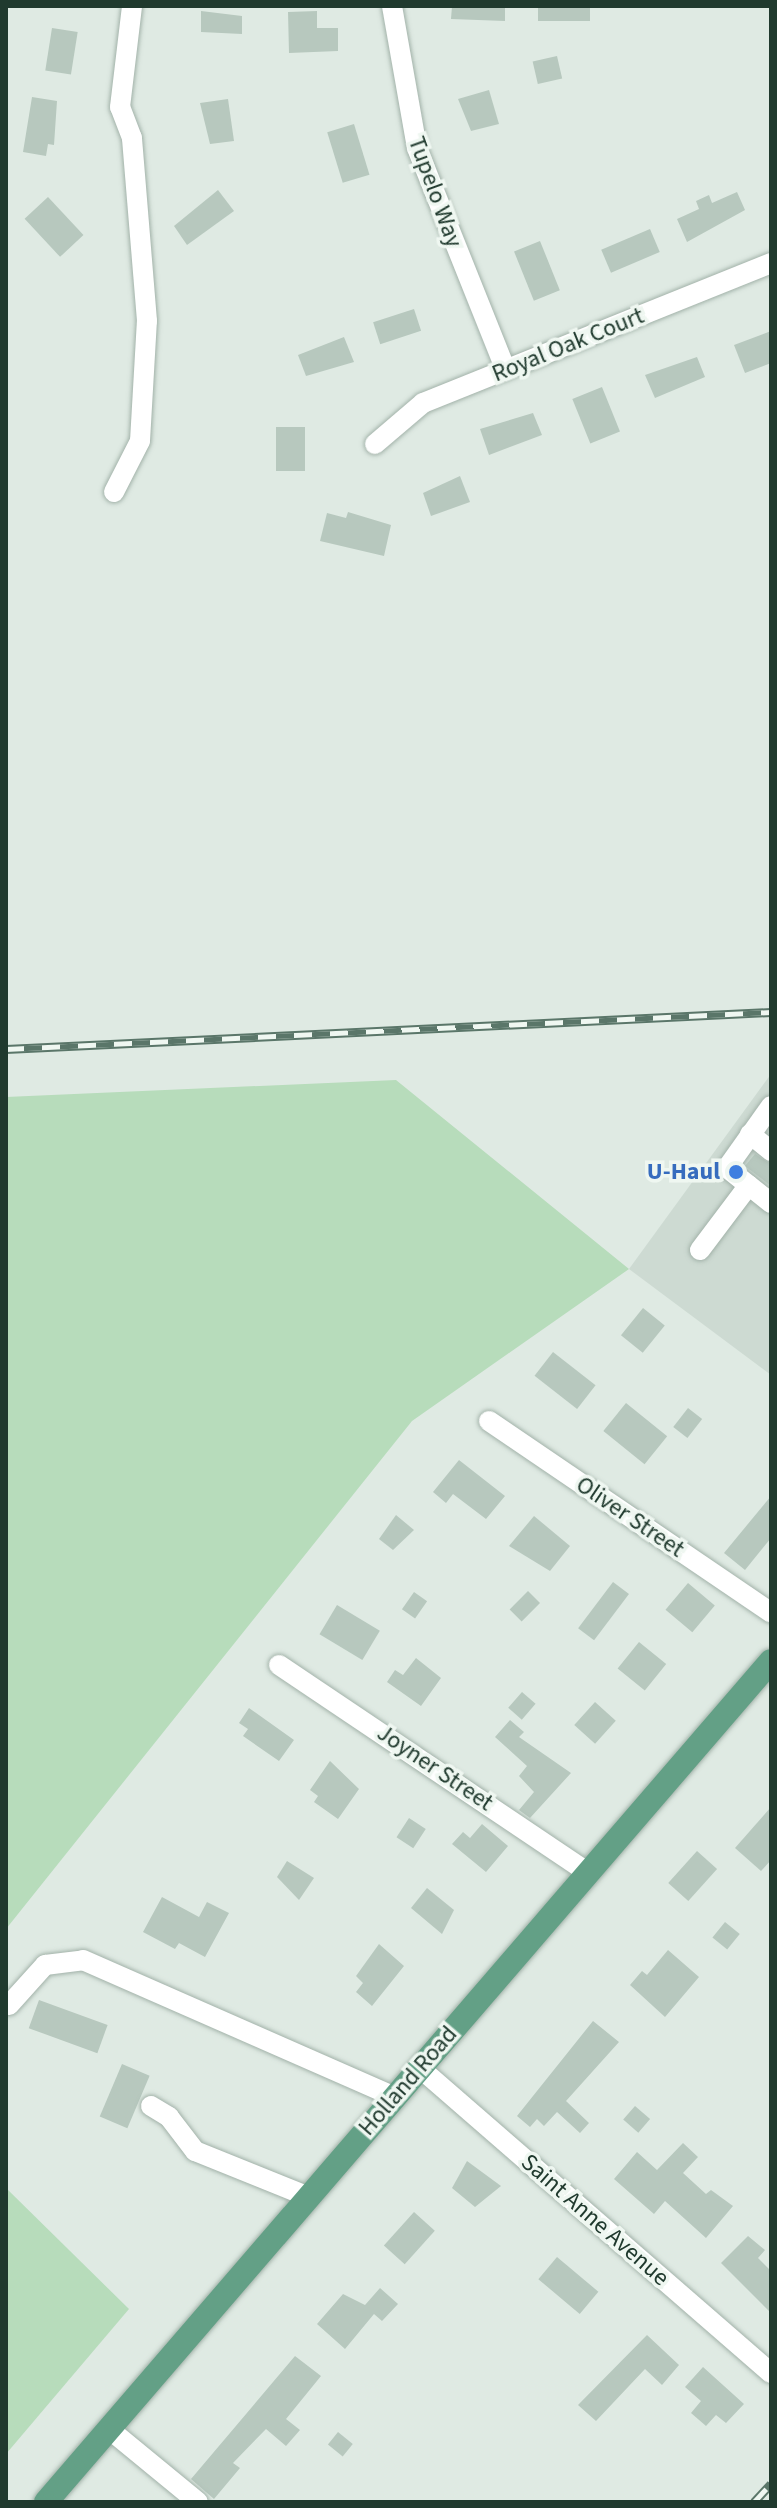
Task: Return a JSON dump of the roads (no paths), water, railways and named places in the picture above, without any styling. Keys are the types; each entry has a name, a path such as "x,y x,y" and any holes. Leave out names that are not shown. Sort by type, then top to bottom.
{"main road":[{"name":"Holland Road","path":"46,2502 771,1661"}],"street":[{"path":"114,492 140,441 147,321 132,138 120,107 132,6"},
{"name":"Tupelo Way","path":"392,6 417,148 506,370"},
{"name":"Royal Oak Court","path":"375,444 423,403 771,263"},
{"path":"771,1106 727,1168 771,1203"},
{"path":"750,1134 771,1151"},
{"path":"700,1250 749,1185"},
{"name":"Oliver Street","path":"489,1421 771,1613"},
{"name":"Joyner Street","path":"279,1665 589,1873"},
{"path":"9,2005 45,1965 83,1960 395,2097"},
{"name":"Saint Anne Avenue","path":"420,2068 771,2373"},
{"path":"151,2106 169,2117 195,2151 309,2197"},
{"path":"109,2429 198,2502"}],"railway":[{"path":"6,1049 771,1012"},
{"path":"754,2502 771,2484"}],"place":[{"name":"U-Haul","path":"736,1172"}]}
